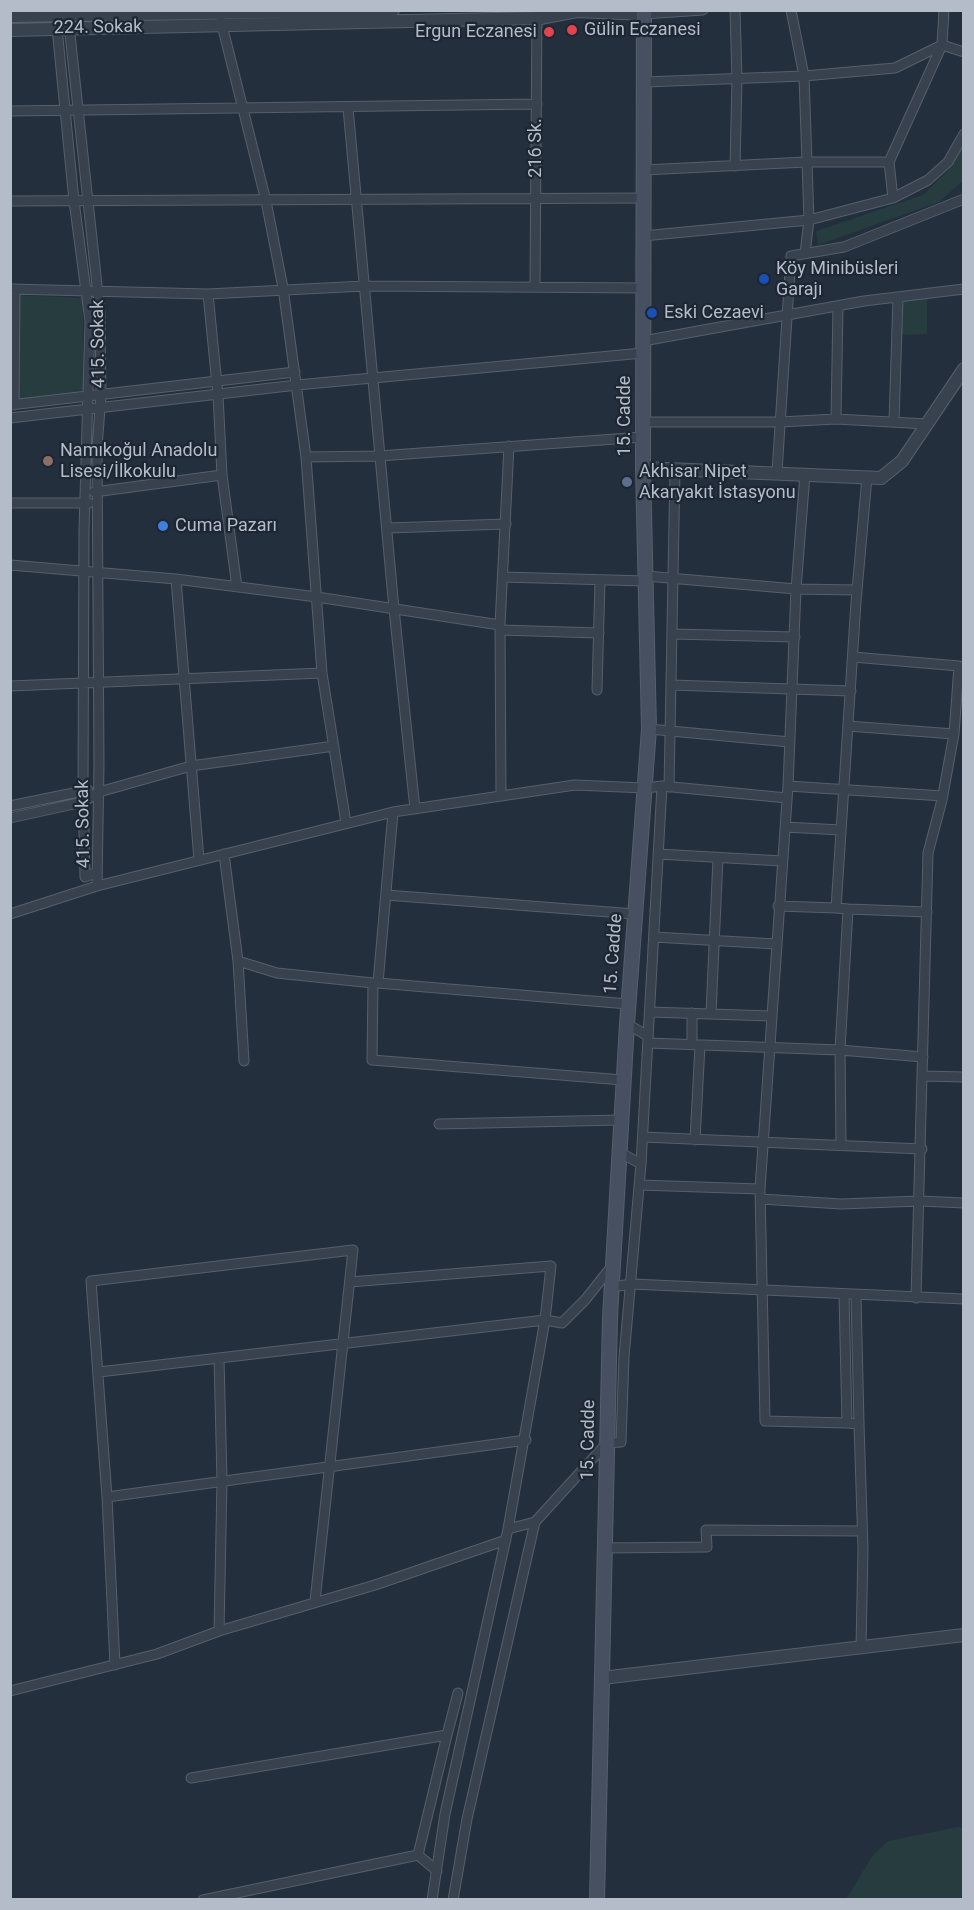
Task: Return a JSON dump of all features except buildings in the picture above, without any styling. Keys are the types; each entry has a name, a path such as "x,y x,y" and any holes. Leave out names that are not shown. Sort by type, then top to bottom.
{"main road":[{"name":"15. Cadde","path":"597,1899 611,1287 628,1004 649,729 643,468 644,12"}],"street":[{"path":"644,12 703,10"},
{"path":"735,10 737,79 735,166"},
{"path":"791,10 804,76 809,220 805,253"},
{"path":"892,198 890,162 942,45 944,10"},
{"name":"224. Sokak","path":"10,16 66,21 388,13 644,12"},
{"name":"216 Sk.","path":"535,285 537,14"},
{"path":"221,16 266,201 283,288 306,458 322,673 346,823"},
{"name":"224. Sokak","path":"10,30 66,21"},
{"name":"415. Sokak","path":"66,21 98,291 101,395 98,409 99,792 97,872 85,877 82,789 85,493 90,321 65,112 66,21"},
{"path":"644,82 804,76 895,68 942,45 963,52"},
{"path":"10,111 243,110 537,104"},
{"path":"348,108 379,456 415,809"},
{"path":"644,236 809,220 892,198 928,180 948,162 963,134"},
{"path":"644,170 806,162 890,162"},
{"path":"10,201 644,198"},
{"path":"777,472 791,256 843,247 963,199"},
{"path":"295,372 12,405 13,289 208,294 283,288 364,286 535,285 643,288"},
{"path":"10,418 643,347 838,306 963,289"},
{"path":"208,294 218,395 222,475 237,587"},
{"path":"894,422 898,297"},
{"path":"836,419 838,306"},
{"path":"643,468 881,478 902,461 963,369"},
{"path":"643,422 780,422 836,419 927,424"},
{"path":"306,458 379,456 643,437"},
{"path":"501,796 500,627 509,446"},
{"path":"453,1899 467,1818 535,1522 607,1443 621,1442 624,1357 643,1137 658,854 670,732 675,470"},
{"path":"805,474 796,589 788,786 760,1194 765,1421 860,1424"},
{"path":"85,493 222,475"},
{"path":"836,908 857,590 867,477"},
{"path":"10,503 98,503"},
{"path":"388,528 506,524"},
{"path":"10,565 176,579 316,597 500,627 599,633"},
{"path":"503,577 600,580 673,577 796,589 857,590"},
{"path":"176,579 199,860"},
{"path":"597,690 600,580"},
{"path":"672,634 795,637"},
{"path":"853,657 959,666 954,735 943,796 928,853 916,1298"},
{"path":"10,686 322,673"},
{"path":"671,686 851,691"},
{"path":"848,726 954,735"},
{"path":"649,729 790,742"},
{"path":"10,818 83,802 99,792 191,766 334,746"},
{"path":"10,914 97,886 393,812 575,785 665,787 787,798"},
{"path":"788,786 943,796"},
{"path":"10,806 82,789 99,792"},
{"path":"393,812 375,983 372,1060 623,1080"},
{"path":"785,826 841,830"},
{"path":"224,854 238,961 244,1061"},
{"path":"658,854 782,861"},
{"path":"711,1013 718,858"},
{"path":"97,872 97,886"},
{"path":"386,895 635,914"},
{"path":"778,906 927,912"},
{"path":"841,1145 840,1050 848,909"},
{"path":"654,937 776,944"},
{"path":"238,961 277,972 375,983 628,1004"},
{"path":"650,1012 771,1016"},
{"path":"692,1013 696,1045 695,1140"},
{"path":"627,1024 648,1040 696,1045 840,1050 923,1058"},
{"path":"923,1076 963,1077"},
{"path":"439,1124 621,1120"},
{"path":"643,1137 921,1149"},
{"path":"619,1152 641,1164"},
{"path":"639,1185 760,1194 841,1204 920,1201 963,1203"},
{"path":"115,1665 107,1497 92,1281 353,1250 345,1342 315,1601"},
{"path":"350,1282 551,1266 526,1440 445,1814 432,1899"},
{"path":"99,1372 545,1320 562,1323 585,1300 612,1266"},
{"path":"611,1287 632,1284 856,1296 963,1299"},
{"path":"844,1295 847,1423"},
{"path":"856,1296 862,1531 861,1647"},
{"path":"219,1358 222,1481 219,1631"},
{"path":"107,1497 526,1440"},
{"path":"508,1529 535,1522"},
{"path":"604,1548 707,1547 706,1530 862,1531"},
{"path":"10,1691 157,1654 219,1631 375,1585 506,1540"},
{"path":"602,1678 963,1635"},
{"path":"418,1855 458,1693"},
{"path":"191,1778 447,1736"},
{"path":"418,1855 436,1871"},
{"path":"202,1899 418,1855"}],"green space":[{"path":"963,143 963,181 939,202 818,245 816,231 923,195 947,172"},
{"path":"15,295 83,298 83,392 14,400"},
{"path":"927,297 927,334 901,335 900,300"},
{"path":"958,1827 963,1828 963,1899 846,1899 873,1855 888,1841"}],"place":[{"name":"Gülin Eczanesi","path":"572,30"},
{"name":"Ergun Eczanesi","path":"549,32"},
{"name":"Köy Minibüsleri Garajı","path":"764,279"},
{"name":"Eski Cezaevi","path":"652,313"},
{"name":"Namıkoğul Anadolu Lisesi/İlkokulu","path":"48,461"},
{"name":"Akhisar Nipet Akaryakıt İstasyonu","path":"627,482"},
{"name":"Cuma Pazarı","path":"163,526"}]}
